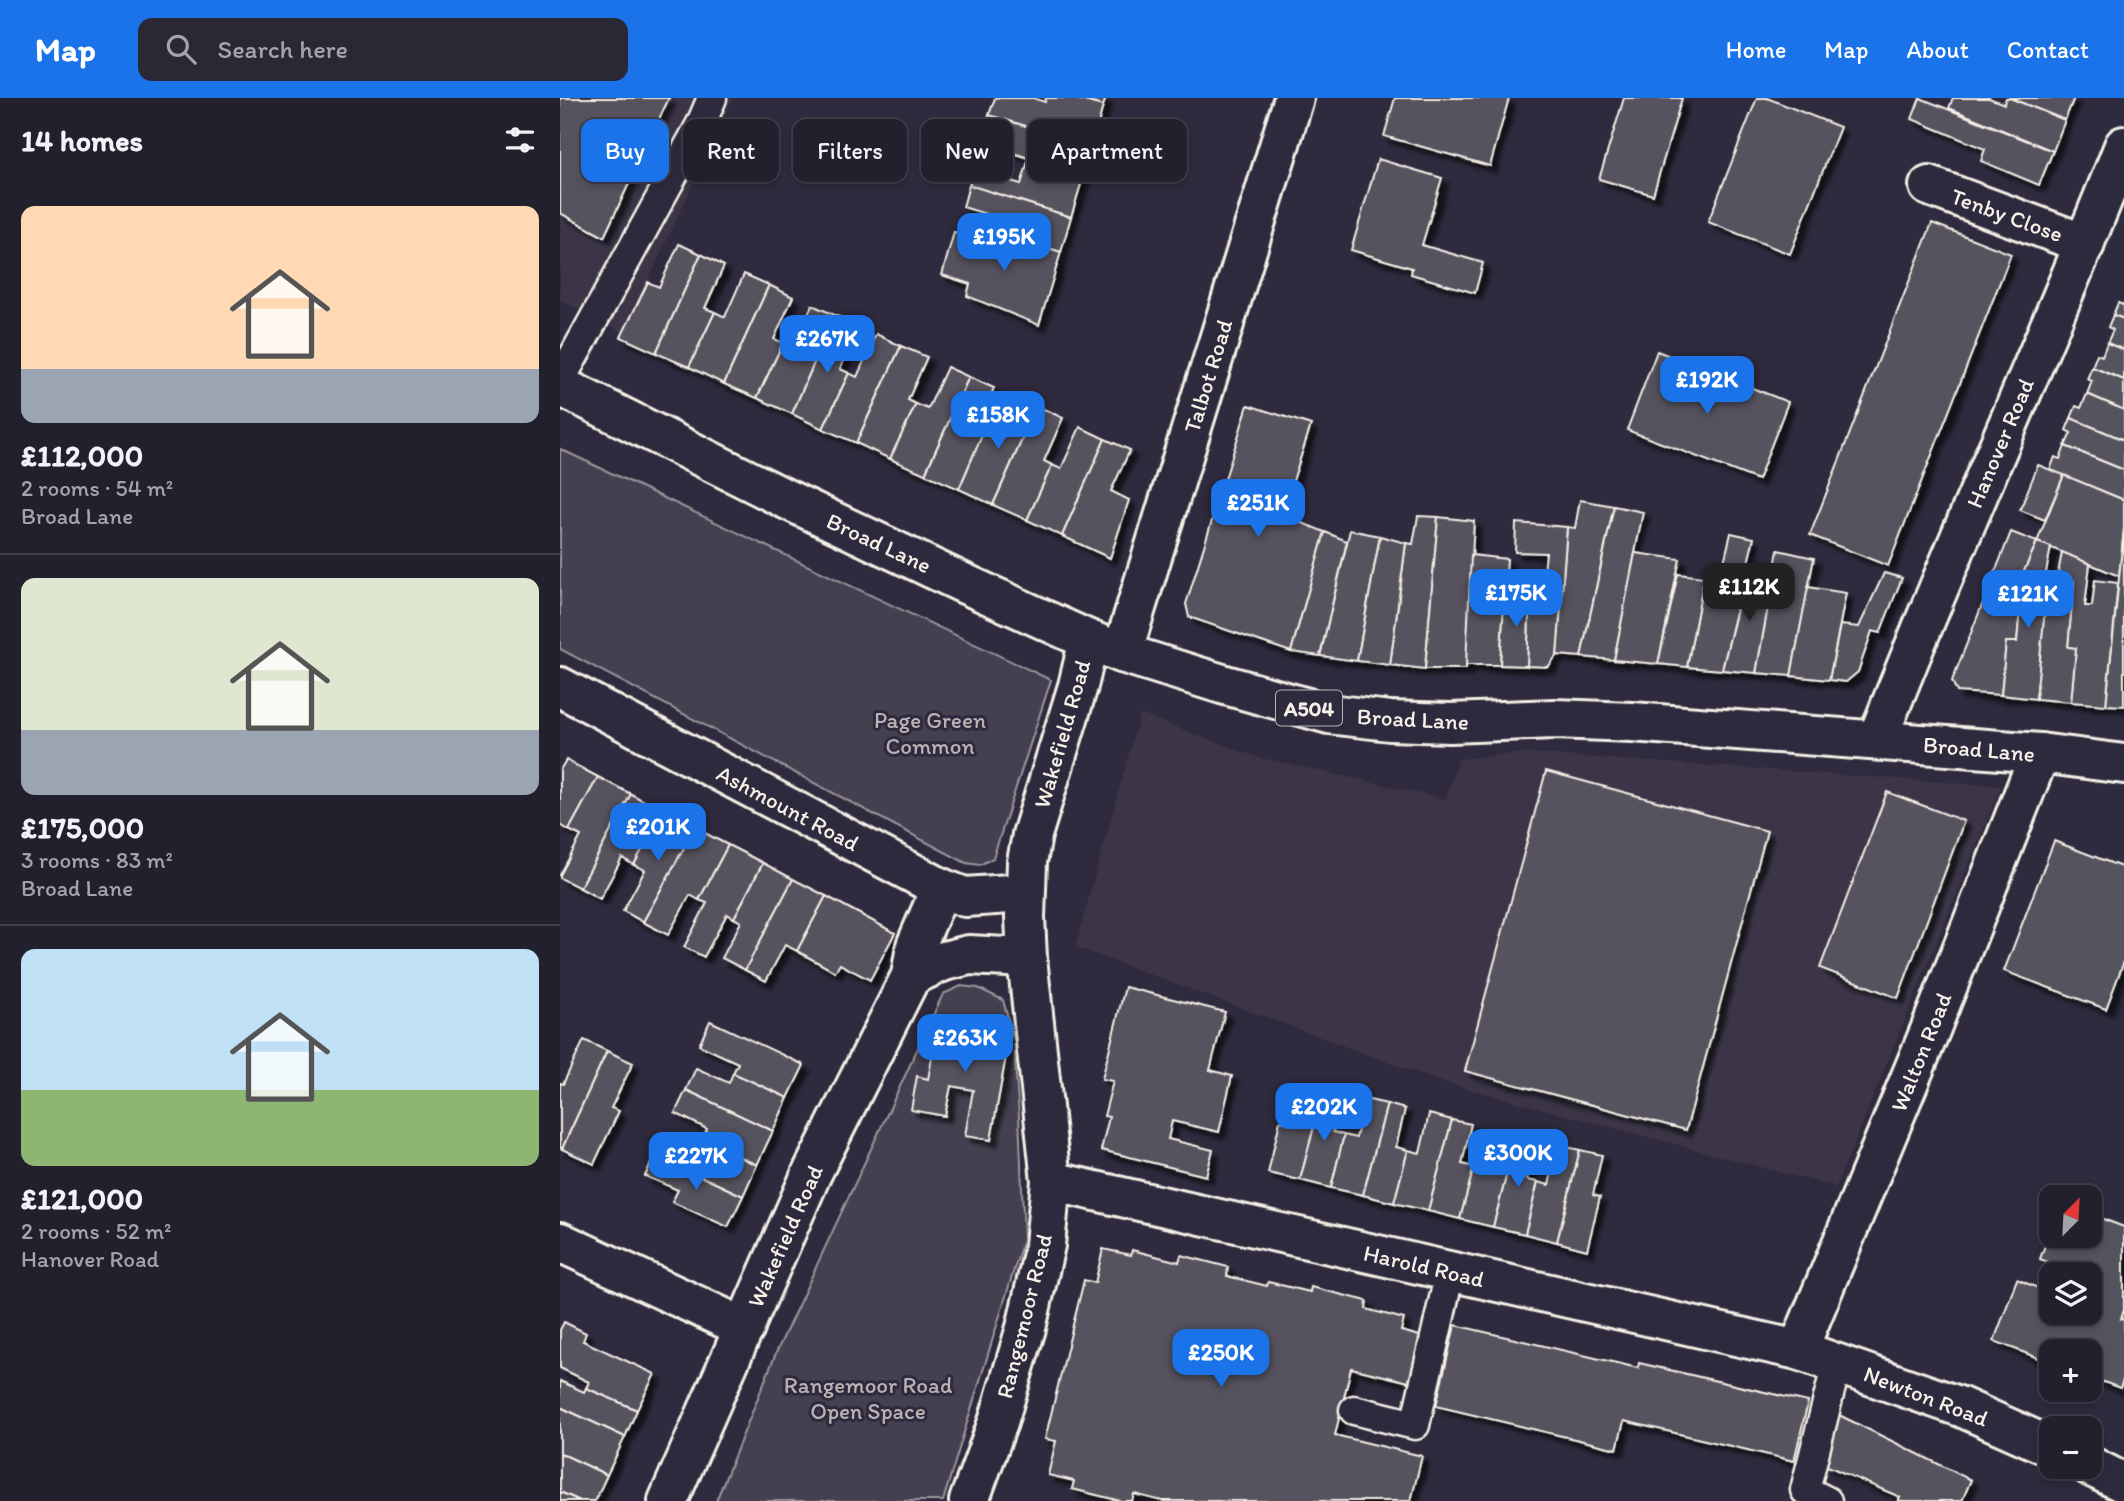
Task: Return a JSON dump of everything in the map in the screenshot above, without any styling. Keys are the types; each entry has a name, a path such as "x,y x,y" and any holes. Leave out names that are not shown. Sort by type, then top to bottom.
{"street":[{"name":"Talbot Road","path":"1106,647 1294,98"},
{"name":"Hanover Road","path":"1877,740 1925,618 2085,244 2124,146"},
{"name":"Tenby Close","path":"1929,186 2085,244"},
{"name":"Broad Lane","path":"560,386 786,499 1106,647 1329,714 1390,721 1450,723 1555,719 1632,722 2040,753 2124,764"},
{"name":"Wakefield Road","path":"1027,958 1025,893 1032,835 1078,686 1106,647"},
{"name":"Ashmount Road","path":"560,687 941,888 965,897 1025,893"},
{"name":"Walton Road","path":"1798,1350 1929,1033 2040,753"},
{"name":"Wakefield Road","path":"668,1501 811,1175 911,976 916,946 941,888"},
{"path":"911,976 944,961 969,955 1027,958"},
{"name":"Rangemoor Road","path":"969,1501 998,1422 1026,1328 1045,1245 1051,1181 1027,958"},
{"name":"Harold Road","path":"1051,1181 1798,1350"},
{"path":"560,1242 745,1328"},
{"name":"Newton Road","path":"1798,1350 1961,1407 2039,1442"},
{"path":"2102,1472 2124,1483"}],"lane":[{"path":"560,380 701,124 712,98"},
{"path":"1354,1410 1415,1425 1450,1272"},
{"path":"1827,1501 1805,1490 1837,1363"}],"shaded area":[{"path":"560,98 733,98 723,119 683,119 683,182 694,182 624,333 560,300"},
{"path":"1140,714 1257,757 1446,799 1458,759 1525,753 2001,786 1836,1187 1442,1082 1075,947"}],"green space":[{"name":"Page Green Common","path":"560,449 1051,680 993,858 980,865 966,863 560,649"},
{"name":"Rangemoor Road Open Space","path":"961,986 978,988 1003,1000 1013,1037 1024,1237 943,1501 716,1501 776,1353 943,994"}],"building":[{"path":"560,98 669,98 659,119 581,119 581,182 630,182 604,237 560,213"},
{"path":"995,98 1033,98 1045,102 1046,98 1074,98 1103,106 1099,119 1027,119 1027,126 1013,122 1013,119 989,115"},
{"path":"1074,98 1106,98 1103,106"},
{"path":"1395,98 1509,98 1490,166 1384,136"},
{"path":"1624,98 1682,98 1653,195 1599,179"},
{"path":"1757,98 1767,98 1840,127 1790,254 1708,222"},
{"path":"1920,98 2053,151 2039,185 1981,161 1985,149 1912,119"},
{"path":"1953,98 1989,98 2004,104 2006,98 2010,98 2065,120 2053,151 1949,108"},
{"path":"2010,98 2074,98 2065,120"},
{"path":"1013,122 1027,126 1027,157 1013,153"},
{"path":"1378,159 1442,178 1422,245 1483,263 1475,293 1411,274 1412,268 1351,250"},
{"path":"1027,165 1027,182 1082,182 1071,217 969,185 970,182 1021,184"},
{"path":"969,185 1071,217 1061,252 1005,235 1009,221 963,207"},
{"path":"1932,223 2011,254 1888,566 1810,535"},
{"path":"954,232 1002,245 1005,235 1061,252 1039,325 967,296 970,284 942,275"},
{"path":"679,244 701,254 656,353 621,337 648,282 659,287"},
{"path":"701,254 724,266 705,308 715,312 689,367 656,353"},
{"path":"744,274 769,285 724,384 689,367 715,312 725,317"},
{"path":"769,285 793,297 774,339 783,343 757,398 724,384"},
{"path":"2118,303 2124,303 2124,319 2113,315"},
{"path":"812,305 835,315 792,414 757,398 783,343 793,348"},
{"path":"835,315 859,326 840,369 849,373 823,429 792,414"},
{"path":"2113,315 2124,319 2124,350 2107,343 2113,330 2108,327"},
{"path":"876,334 901,346 856,443 823,429 849,373 857,377"},
{"path":"2107,343 2124,350 2124,380 2092,367 2097,354 2102,356"},
{"path":"901,346 927,357 908,400 916,404 890,459 856,443"},
{"path":"1657,351 1788,402 1758,480 1627,430"},
{"path":"947,367 969,377 925,474 890,459 916,404 928,409"},
{"path":"2092,367 2124,380 2124,410 2087,394 2092,381 2087,379"},
{"path":"969,377 994,388 975,430 983,433 959,489 925,474"},
{"path":"2087,394 2124,410 2124,440 2071,418 2076,406 2081,408"},
{"path":"1010,395 1037,406 993,505 959,489 983,433 991,437"},
{"path":"1248,405 1311,425 1282,515 1325,532 1291,652 1189,617 1186,604"},
{"path":"1037,406 1063,418 1044,461 1052,465 1027,520 993,505"},
{"path":"2071,418 2124,440 2124,470 2065,446 2071,433 2066,430"},
{"path":"1080,427 1105,439 1062,536 1027,520 1052,465 1061,469"},
{"path":"1105,439 1130,450 1111,491 1129,500 1110,558 1062,536"},
{"path":"2065,446 2124,470 2124,500 2050,470 2055,457 2060,459"},
{"path":"2038,465 2064,475 2045,520 2020,510"},
{"path":"2064,475 2124,500 2119,576 2037,542"},
{"path":"1580,500 1614,506 1581,657 1557,655 1567,527 1575,528"},
{"path":"1614,506 1643,512 1614,660 1581,657"},
{"path":"1418,516 1438,517 1425,669 1390,665 1406,543 1413,544"},
{"path":"1438,517 1474,521 1466,669 1425,669"},
{"path":"1516,523 1567,527 1557,655 1548,667 1527,666 1530,591 1542,592 1546,553 1515,552"},
{"path":"2124,529 2124,706 2106,705"},
{"path":"1350,530 1380,536 1357,661 1320,656"},
{"path":"1325,532 1347,541 1320,656 1291,652"},
{"path":"2011,532 2037,542 2014,594 2021,597 2017,642 2006,642 2001,695 1957,692 1952,681"},
{"path":"1731,533 1754,538 1722,670 1687,667 1704,577 1720,579"},
{"path":"1380,536 1406,543 1390,665 1357,661"},
{"path":"2037,542 2051,547 2042,593 2047,593 2036,699 2001,695 2006,642 2017,642 2021,597 2014,594"},
{"path":"1778,550 1814,558 1791,676 1756,673"},
{"path":"2062,552 2090,564 2085,606 2092,606 2095,580 2118,583 2106,705 2071,702 2076,648 2068,647 2074,581 2057,579"},
{"path":"1635,553 1680,559 1658,664 1614,660"},
{"path":"1471,555 1507,559 1500,665 1466,665"},
{"path":"1747,569 1774,574 1756,673 1722,670"},
{"path":"1884,573 1902,578 1880,633 1872,631 1858,672 1846,682 1829,680 1840,625 1859,627"},
{"path":"1678,574 1704,577 1687,667 1658,664"},
{"path":"2048,579 2074,581 2068,647 2076,648 2071,702 2036,699"},
{"path":"1808,587 1846,593 1829,680 1791,676"},
{"path":"1505,591 1530,591 1527,666 1500,665"},
{"path":"566,760 598,777 569,830 560,825 560,770"},
{"path":"1546,771 1767,831 1686,1130 1465,1071"},
{"path":"598,777 631,794 580,888 560,878 560,875 581,836 569,830"},
{"path":"1887,792 1964,821 1898,998 1820,968"},
{"path":"631,794 663,811 634,865 622,858 600,899 580,888"},
{"path":"663,811 695,828 643,922 623,911 645,870 634,865"},
{"path":"695,828 728,845 699,900 690,895 668,935 643,922"},
{"path":"2054,841 2124,868 2124,961 2106,1009 2004,971"},
{"path":"728,845 763,863 734,918 727,914 704,957 684,947 707,903 699,900"},
{"path":"763,863 793,879 745,970 722,958 741,922 734,918"},
{"path":"793,879 826,896 797,951 785,945 766,981 745,970"},
{"path":"826,896 895,933 870,980 840,964 835,972 797,951"},
{"path":"1125,987 1225,1012 1210,1070 1232,1076 1219,1132 1172,1121 1168,1139 1213,1150 1206,1176 1101,1150 1109,1117 1104,1116 1113,1081 1102,1079"},
{"path":"939,1020 1010,1034 991,1140 965,1136 973,1090 951,1086 945,1116 911,1110 917,1076 928,1079"},
{"path":"710,1021 804,1065 788,1098 733,1073 738,1063 699,1045"},
{"path":"584,1040 607,1051 562,1149 560,1083 563,1084"},
{"path":"607,1051 633,1063 611,1108 619,1111 594,1164 562,1149"},
{"path":"696,1068 729,1083 733,1073 788,1098 773,1131 686,1090"},
{"path":"1301,1083 1324,1089 1300,1180 1268,1173 1280,1121 1291,1123"},
{"path":"1324,1089 1342,1093 1333,1132 1344,1135 1331,1188 1300,1180"},
{"path":"686,1090 773,1131 757,1165 702,1140 707,1129 675,1113"},
{"path":"1365,1099 1387,1104 1363,1195 1331,1188 1344,1135 1356,1138"},
{"path":"1387,1104 1405,1109 1396,1147 1408,1150 1394,1203 1363,1195"},
{"path":"1429,1114 1452,1120 1428,1211 1394,1203 1408,1150 1420,1153"},
{"path":"1452,1120 1471,1124 1462,1164 1474,1167 1460,1219 1428,1211"},
{"path":"1492,1129 1517,1135 1493,1227 1460,1219 1474,1167 1483,1169"},
{"path":"665,1134 697,1150 702,1140 757,1165 743,1196 655,1155"},
{"path":"1517,1135 1536,1140 1527,1180 1538,1182 1525,1234 1493,1227"},
{"path":"1558,1145 1580,1150 1557,1242 1525,1234 1538,1182 1549,1185"},
{"path":"1580,1150 1602,1155 1593,1195 1600,1197 1587,1250 1557,1242"},
{"path":"655,1155 743,1196 728,1227 672,1202 678,1190 645,1176"},
{"path":"2102,1219 2124,1227 2124,1310 2121,1319 2124,1320 2124,1377 2120,1388 2102,1381 2102,1339 2039,1339 2039,1358 1994,1341 2017,1279 2039,1289 2039,1325 2102,1325 2102,1262 2048,1262 2040,1259 2044,1248 2102,1248"},
{"path":"1103,1249 1131,1255 1132,1250 1179,1262 1181,1255 1228,1267 1227,1276 1267,1286 1268,1282 1310,1292 1311,1287 1367,1301 1366,1309 1404,1319 1401,1331 1420,1336 1409,1382 1351,1368 1335,1435 1422,1456 1411,1501 1162,1501 1134,1494 1132,1501 1121,1501 1072,1489 1074,1481 1048,1475 1056,1441 1045,1439 1084,1280 1095,1283"},
{"path":"564,1322 586,1333 583,1341 655,1374 637,1410 586,1388 589,1382 560,1368 560,1330"},
{"path":"1455,1325 1638,1368 1639,1363 1808,1402 1794,1461 1624,1421 1617,1449 1436,1406"},
{"path":"560,1381 584,1392 586,1388 637,1410 625,1437 560,1407"},
{"path":"560,1407 625,1437 607,1475 560,1453"},
{"path":"1837,1414 1971,1480 1962,1501 1898,1501 1900,1497 1825,1465"},
{"path":"560,1453 607,1475 595,1501 580,1501 560,1492"},
{"path":"560,1492 580,1501 560,1501"}]}
